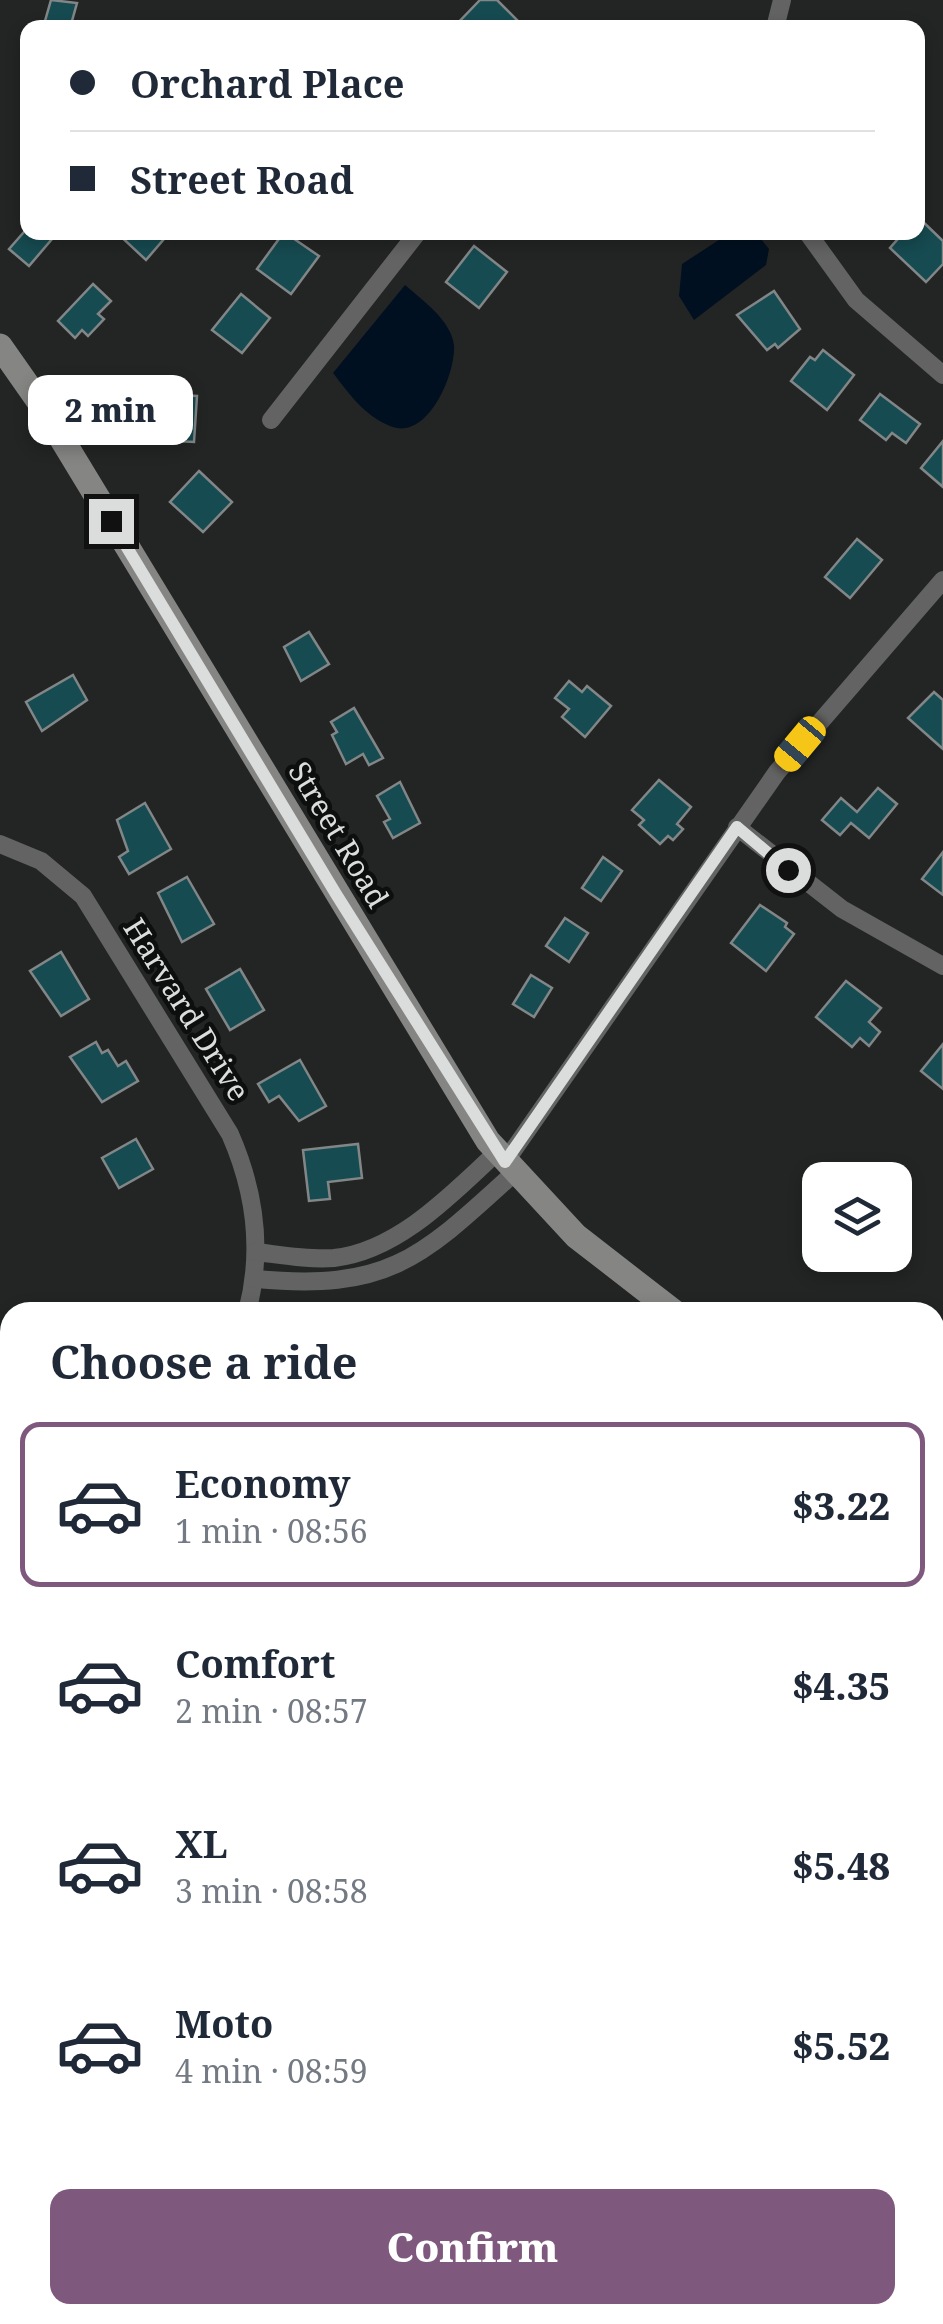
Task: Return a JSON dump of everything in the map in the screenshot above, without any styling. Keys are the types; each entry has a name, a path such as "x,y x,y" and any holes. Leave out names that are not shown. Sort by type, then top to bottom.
{"main road":[{"name":"Street Road","path":"0,346 40,403 505,1162 576,1236 661,1302"}],"street":[{"path":"271,420 412,240"},
{"path":"813,240 856,300 943,375"},
{"path":"256,1279 336,1284 372,1276 417,1254 505,1162 777,772 943,580"},
{"path":"737,827 842,909 943,966"},
{"name":"Harvard Drive","path":"0,844 41,861 83,896 230,1134 250,1190 256,1279 250,1302"},
{"path":"256,1252 324,1258 366,1252 505,1162"}],"water":[{"path":"719,240 762,240 769,249 766,265 694,320 679,296 682,264"},
{"path":"405,285 442,319 454,345 450,372 437,402 416,424 404,428 390,426 373,416 333,373"}],"building":[{"path":"51,0 77,3 72,20 45,20"},
{"path":"480,0 497,0 517,20 461,20"},
{"path":"925,224 943,241 943,264 926,282 890,248 897,240 925,240"},
{"path":"20,237 20,240 51,240 29,266 9,249"},
{"path":"125,240 163,240 146,260"},
{"path":"278,240 296,240 319,256 291,294 257,269"},
{"path":"474,246 507,272 479,308 446,282"},
{"path":"93,284 111,301 98,314 104,319 88,336 82,330 75,338 58,321"},
{"path":"774,291 800,329 778,348 775,344 767,350 737,315"},
{"path":"241,294 270,318 242,353 212,330"},
{"path":"823,350 854,375 827,410 791,381 810,357 815,360"},
{"path":"158,394 197,396 194,442 156,440"},
{"path":"880,394 920,424 906,443 892,433 886,440 860,420"},
{"path":"943,441 943,487 921,468"},
{"path":"199,471 232,502 203,532 170,502"},
{"path":"857,539 882,560 850,598 825,577"},
{"path":"309,632 329,664 301,681 284,647"},
{"path":"73,675 87,700 42,731 26,702"},
{"path":"569,681 582,692 587,686 611,706 585,737 562,717 569,709 555,698"},
{"path":"934,692 943,700 943,749 908,718"},
{"path":"354,708 383,758 369,765 363,754 346,764 332,735 337,732 331,722"},
{"path":"659,780 691,807 677,824 683,829 673,840 668,836 660,844 639,825 644,820 632,810"},
{"path":"400,782 420,823 393,838 384,822 390,819 377,796"},
{"path":"878,788 897,804 869,838 851,823 840,835 822,820 841,798 857,812"},
{"path":"145,803 171,849 129,874 119,857 128,851 117,820"},
{"path":"943,852 943,895 922,879"},
{"path":"603,857 622,871 601,901 582,888"},
{"path":"187,877 214,924 182,942 158,893"},
{"path":"760,905 787,923 785,927 794,934 766,971 731,943"},
{"path":"565,918 588,933 569,962 546,946"},
{"path":"61,952 89,999 61,1016 30,971"},
{"path":"240,969 264,1010 230,1030 206,989"},
{"path":"531,975 552,988 534,1017 513,1004"},
{"path":"846,981 881,1008 869,1022 880,1032 869,1046 860,1038 852,1047 816,1017"},
{"path":"96,1042 102,1053 108,1050 118,1066 126,1061 138,1081 102,1102 70,1057"},
{"path":"943,1044 943,1089 921,1071"},
{"path":"300,1060 326,1106 299,1121 279,1096 269,1102 258,1084"},
{"path":"136,1139 153,1169 119,1188 102,1158"},
{"path":"358,1144 362,1178 328,1182 330,1199 309,1201 303,1150"}],"route":[{"path":"111,521 336,894 488,1141 505,1162 737,827 788,870"}]}
